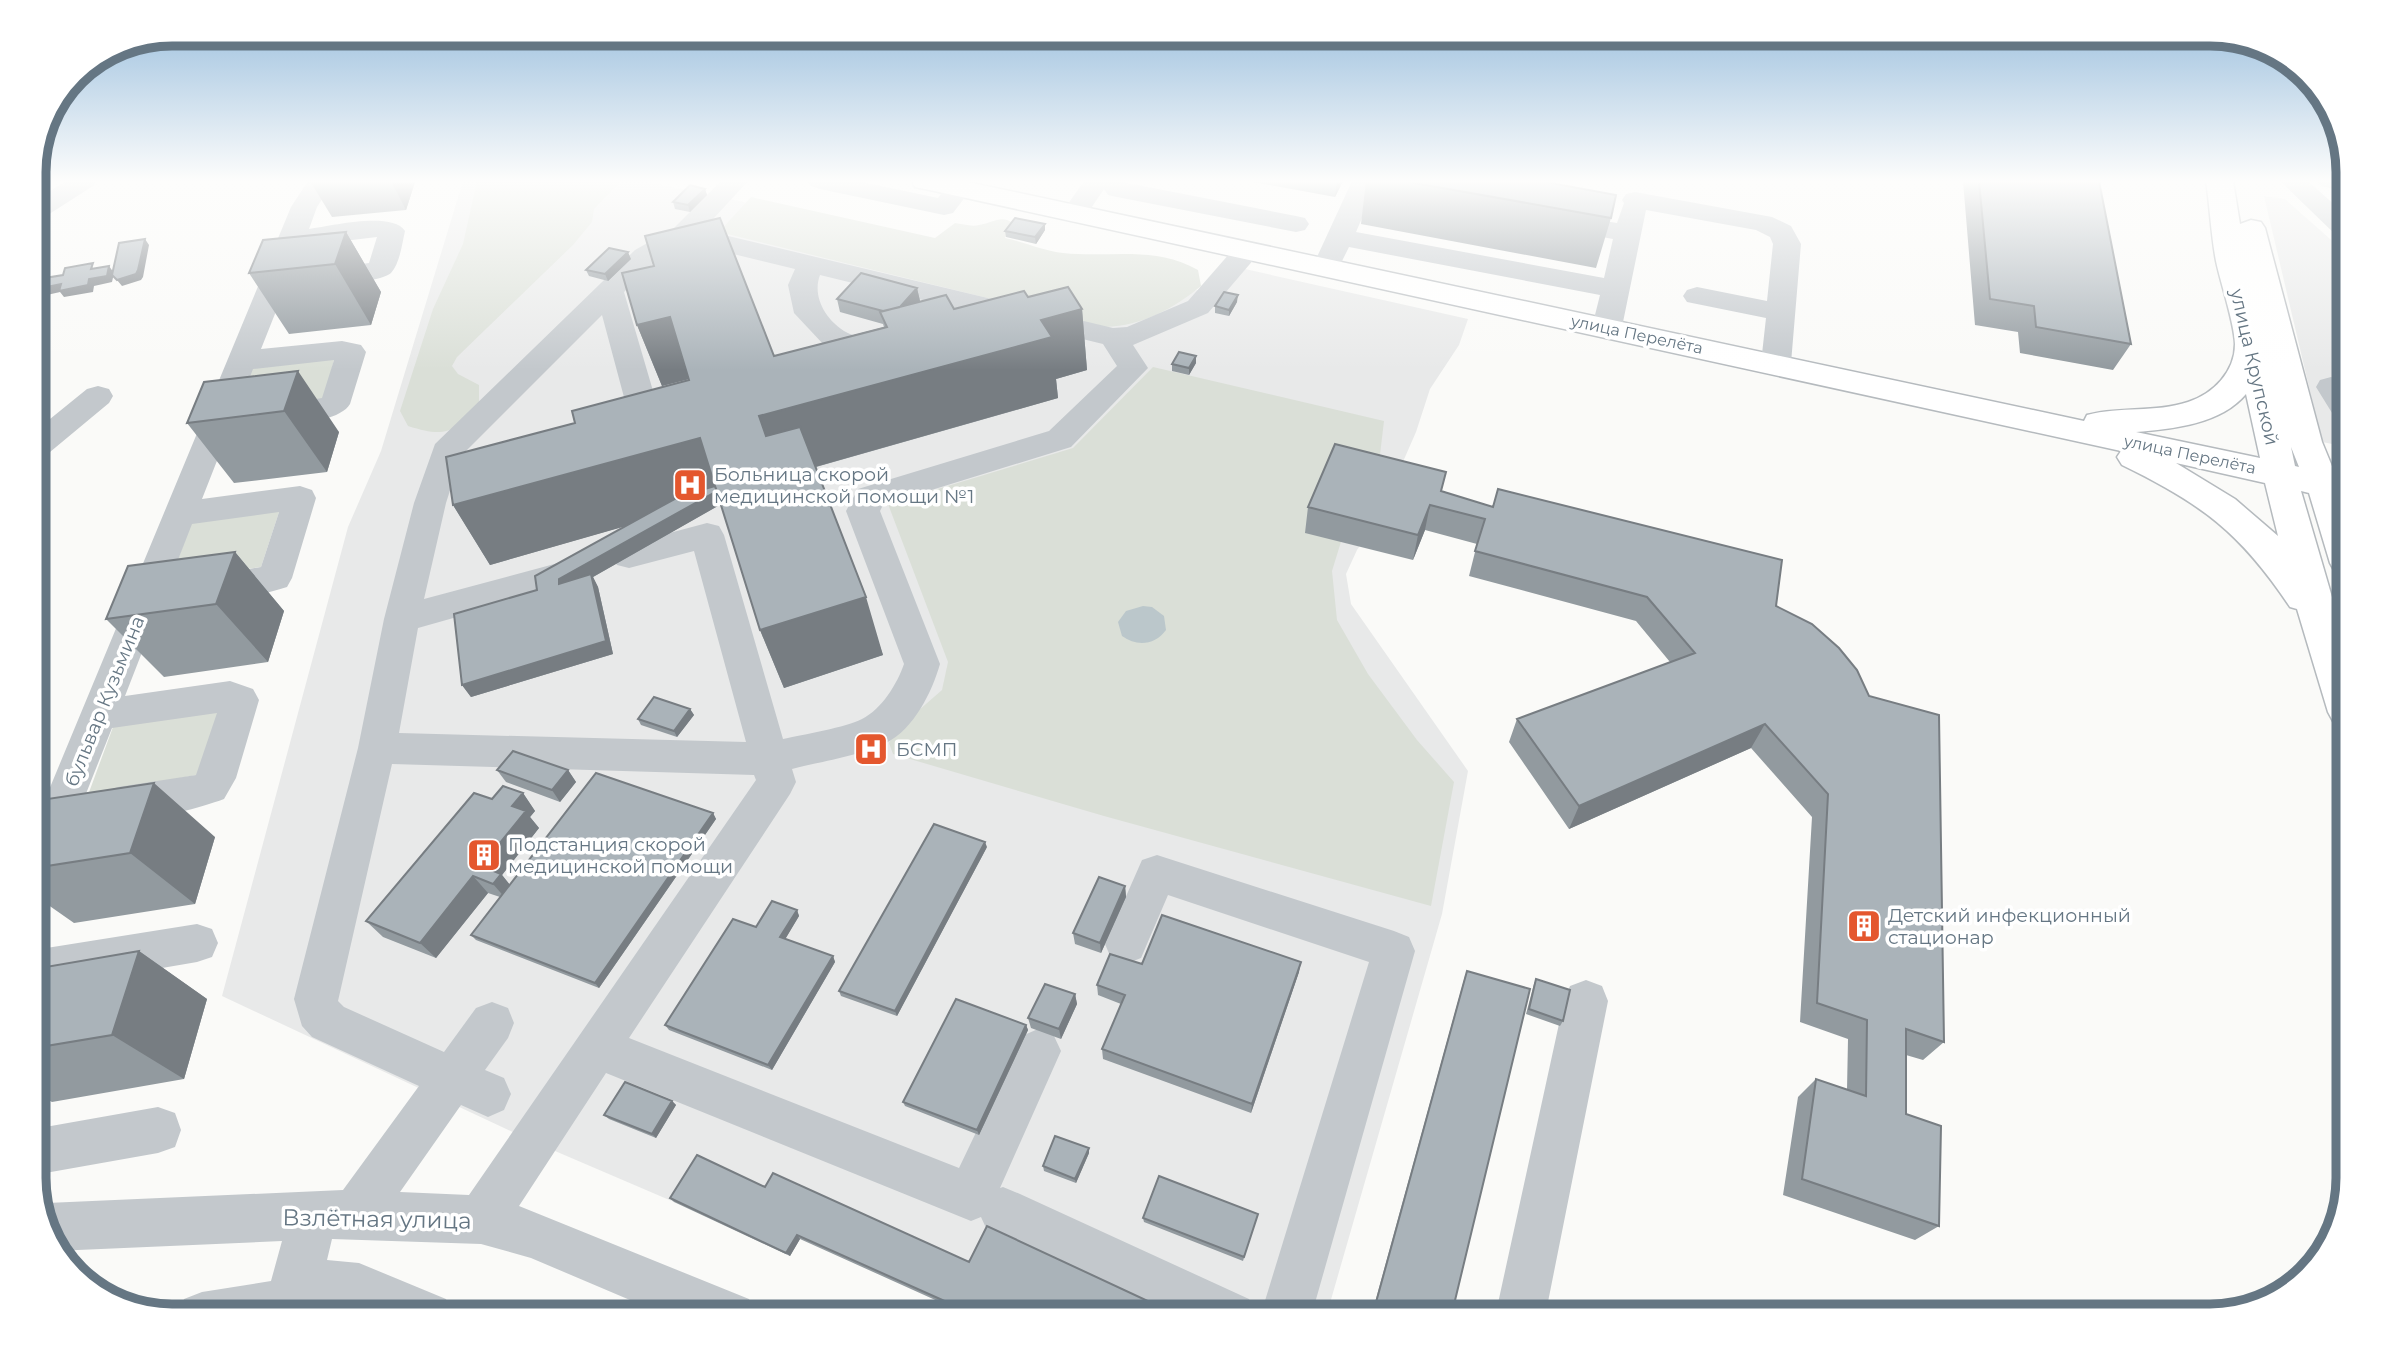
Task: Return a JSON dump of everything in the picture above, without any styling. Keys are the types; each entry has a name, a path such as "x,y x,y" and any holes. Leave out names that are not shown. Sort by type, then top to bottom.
{"main road":[{"name":"улица Перелёта","path":"1215,244 2335,486"},
{"name":"улица Крупской","path":"2228,244 2280,474 2317,616 2336,673"},
{"name":"улица Крупской","path":"2253,244 2302,429 2335,485"},
{"path":"2041,421 2128,421 2170,417 2203,409 2222,399 2237,384 2250,346"},
{"path":"2041,421 2136,457 2186,483 2225,508 2268,547 2317,616"}],"street":[{"name":"бульвар Кузьмина","path":"46,844 289,244"},
{"path":"273,283 375,271 382,266 389,244"},
{"path":"470,1086 328,1022 318,1011 316,999 377,748 402,619 430,503 446,452 645,256 666,244"},
{"path":"728,244 1113,337 1132,336 1198,307"},
{"path":"1326,267 1337,244"},
{"path":"1377,244 1616,289"},
{"path":"1607,327 1626,244"},
{"path":"1776,363 1787,244"},
{"path":"377,748 769,759 874,732 899,709 916,683 922,664 863,511 870,497 1060,439 1198,307 1247,251"},
{"path":"811,263 802,285 808,313 834,338 876,349 919,348"},
{"path":"610,292 652,443 626,450"},
{"path":"1697,296 1780,312"},
{"path":"975,335 1016,313"},
{"path":"1113,337 1133,368"},
{"path":"217,422 332,406 337,401 351,355 349,351 342,350 241,361"},
{"path":"46,438 98,396"},
{"path":"46,418 64,424"},
{"path":"430,503 470,492"},
{"path":"146,595 281,577 300,498 180,514"},
{"path":"481,1220 776,782 707,535 628,556"},
{"path":"402,619 573,572"},
{"path":"58,813 210,787 216,779 240,700 230,696 98,715"},
{"path":"1126,944 1157,873 1394,951 1289,1304"},
{"path":"46,968 197,943"},
{"path":"1523,1304 1586,1000"},
{"path":"292,1300 334,1214 470,1086 492,1023"},
{"path":"597,1047 971,1197 1038,1051"},
{"path":"46,1150 158,1130"},
{"path":"1003,1211 1203,1304"},
{"name":"Взлётная улица","path":"55,1227 334,1214 481,1220 532,1234 701,1304"},
{"path":"271,1304 359,1288 397,1304"}],"shaded area":[{"name":"БСМП","path":"444,244 944,244 1177,293 1204,289 1227,265 1468,319 1459,345 1430,389 1416,432 1377,521 1357,550 1346,574 1351,604 1468,771 1442,914 1330,1304 1240,1304 1234,1301 971,1266 769,1191 701,1160 674,1202 534,1142 222,996 348,527 381,451"},
{"path":"463,244 574,244 457,357 452,366 458,374 479,385 479,404 455,427 440,432 408,426 400,411 433,309"},
{"path":"768,244 1027,244 1063,253 1148,255 1181,262 1198,270 1201,286 1180,302 1145,319 1106,327"},
{"path":"2275,244 2335,244 2335,445 2322,442"},
{"path":"335,356 324,400 236,408 251,369"},
{"path":"1153,367 1384,421 1379,463 1344,532 1332,571 1337,620 1368,674 1417,740 1454,782 1431,906 1104,816 893,754 889,743 895,731 942,690 948,662 888,504 1073,448"},
{"path":"280,509 261,567 171,579 191,523"},
{"path":"1143,606 1152,607 1164,616 1166,630 1157,639 1145,643 1128,640 1122,636 1118,622 1126,611"},
{"path":"221,706 202,774 88,795 113,727"}],"building":[{"path":"119,244 144,244 136,274 117,280 112,275"},
{"path":"261,244 342,244 335,264 249,273"},
{"path":"647,244 730,244 774,356 887,327 880,312 946,295 954,309 1024,291 1028,297 1068,287 1082,309 1041,320 1052,337 759,416 766,436 800,427 866,597 760,630 700,438 453,505 446,457 575,423 572,411 689,380 670,317 637,325 622,273 654,266"},
{"path":"1985,244 2111,244 2131,344 2036,327 2034,306 1990,299"},
{"path":"609,248 628,252 605,274 586,270"},
{"path":"93,263 91,269 109,266 107,276 89,279 88,285 59,291 61,284 46,287 46,278 63,275 65,268"},
{"path":"861,273 917,288 900,307 883,311 837,299"},
{"path":"1224,292 1238,295 1229,310 1215,306"},
{"path":"1179,352 1196,356 1189,368 1172,364"},
{"path":"298,371 284,411 187,423 204,382"},
{"name":"Детский инфекционный стационар","path":"1335,444 1446,472 1441,491 1493,507 1498,489 1782,560 1776,606 1812,624 1839,648 1857,670 1869,696 1939,715 1944,1042 1906,1029 1906,1114 1941,1126 1939,1226 1802,1179 1816,1079 1866,1096 1867,1020 1817,1003 1828,794 1765,724 1579,806 1517,719 1695,653 1647,597 1475,551 1485,519 1430,505 1418,535 1308,507"},
{"path":"715,486 717,491 559,579 559,584 591,574 606,641 462,685 454,614 537,590 535,576 680,496"},
{"path":"235,552 216,604 106,619 128,566"},
{"path":"654,697 690,709 674,731 638,719"},
{"path":"513,751 568,770 552,790 497,770"},
{"path":"596,773 713,813 595,983 471,935"},
{"path":"154,783 130,853 46,866 46,799"},
{"path":"503,786 523,793 512,806 526,811 481,866 501,874 493,884 473,876 420,943 366,921 474,793 492,799"},
{"path":"934,824 985,842 895,1011 839,991"},
{"path":"1099,877 1125,886 1100,943 1073,933"},
{"path":"772,901 797,910 780,937 833,956 768,1065 665,1025 733,919 756,927"},
{"path":"1162,915 1301,962 1252,1104 1102,1049 1125,995 1097,985 1110,954 1142,964"},
{"path":"139,951 112,1035 46,1046 46,967"},
{"path":"1467,971 1530,989 1454,1304 1376,1304"},
{"path":"1536,979 1570,990 1563,1021 1529,1009"},
{"path":"1045,984 1075,994 1059,1029 1028,1018"},
{"path":"956,999 1026,1025 977,1130 903,1102"},
{"path":"625,1082 672,1101 652,1134 604,1115"},
{"path":"1055,1136 1089,1148 1075,1179 1043,1166"},
{"path":"697,1155 765,1187 773,1173 969,1262 987,1226 1154,1304 951,1304 797,1235 786,1253 670,1198"},
{"path":"1159,1176 1258,1214 1244,1257 1143,1218"}],"place":[{"name":"Больница скорой медицинской помощи №1","path":"690,485"},
{"name":"БСМП","path":"871,749"},
{"name":"Подстанция скорой медицинской помощи","path":"484,855"},
{"name":"Детский инфекционный стационар","path":"1864,926"}]}
